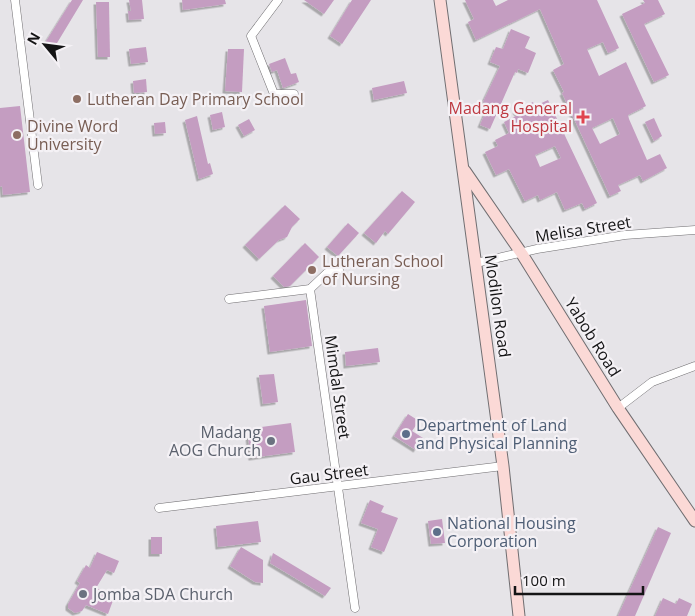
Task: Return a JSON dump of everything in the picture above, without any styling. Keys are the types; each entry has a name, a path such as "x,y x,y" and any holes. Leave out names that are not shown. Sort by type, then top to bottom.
{"main road":[{"name":"Modilon Road","path":"440,0 503,466 519,616"},
{"name":"Yabob Road","path":"464,170 522,254 618,408 695,521"}],"street":[{"path":"15,0 38,185"},
{"path":"278,0 251,36 274,94 294,94"},
{"name":"Melisa Street","path":"476,263 625,234 695,230"},
{"path":"229,299 310,289 327,273 339,270"},
{"name":"Mimdal Street","path":"310,289 355,608"},
{"path":"618,408 652,382 695,366"},
{"name":"Gau Street","path":"159,508 503,466"}],"building":[{"path":"72,0 83,0 54,48 45,43"},
{"path":"129,0 142,0 144,19 129,20 128,11 131,11"},
{"path":"182,0 225,0 226,4 183,10"},
{"path":"304,0 334,0 324,14"},
{"path":"352,0 371,0 342,44 330,36"},
{"path":"465,0 493,0 496,6 508,0 597,0 619,48 608,53 603,42 587,49 599,76 626,62 646,106 628,115 629,119 647,160 660,154 667,168 643,181 640,175 618,185 621,191 610,196 553,70 564,64 540,9 476,40 468,22 474,19","holes":["613,118 620,134 600,144 592,128"]},
{"path":"643,0 658,0 665,14 644,24 669,75 654,82 622,14 645,3"},
{"path":"96,2 109,2 110,57 98,57"},
{"path":"511,29 530,37 525,48 536,53 528,73 518,69 517,73 515,72 490,129 480,125 489,104 483,102 500,66 490,62 496,47 503,49"},
{"path":"146,47 148,62 131,64 129,49"},
{"path":"228,49 244,49 242,92 225,91"},
{"path":"285,58 291,74 296,73 299,82 283,88 277,70 272,72 269,64"},
{"path":"146,79 147,92 134,93 133,81"},
{"path":"404,81 407,93 374,100 372,88"},
{"path":"548,100 597,203 585,209 582,203 565,210 557,192 540,200 538,195 525,201 509,169 496,175 485,152 498,146 495,140 509,133 504,122 518,115 515,111 533,102 535,106","holes":["555,146 561,158 540,167 535,155"]},
{"path":"20,106 30,192 3,195 2,186 0,187 0,108"},
{"path":"222,112 225,127 213,130 210,115"},
{"path":"197,116 208,164 210,163 213,174 199,179 185,120"},
{"path":"654,118 662,136 654,141 645,122"},
{"path":"249,119 255,130 244,136 238,125"},
{"path":"165,122 166,133 155,134 154,123"},
{"path":"402,191 415,202 388,234 385,231 376,243 364,233"},
{"path":"285,205 300,219 292,227 287,237 279,240 259,259 245,245"},
{"path":"348,223 359,233 338,256 327,247"},
{"path":"305,243 319,257 290,286 284,287 273,276"},
{"path":"306,300 312,346 270,352 264,306"},
{"path":"378,348 380,362 346,366 345,352"},
{"path":"274,374 278,402 263,404 259,375"},
{"name":"Department of Land and Physical Planning","path":"408,414 419,421 412,431 423,438 416,450 394,436"},
{"name":"Madang AOG Church","path":"291,423 295,452 251,458 247,429"},
{"path":"370,500 384,506 381,512 398,518 384,552 371,547 378,529 361,523"},
{"name":"National Housing Corporation","path":"442,519 445,543 431,544 428,521"},
{"path":"258,521 261,542 218,547 216,526"},
{"path":"658,527 671,533 635,616 618,616"},
{"path":"151,537 162,537 162,554 151,554"},
{"path":"241,547 263,560 263,583 255,582 230,566"},
{"path":"97,552 119,561 114,573 107,570 96,588 115,595 108,614 86,605 82,611 75,613 68,608 68,604 80,583 77,581 86,565 90,568"},
{"path":"273,553 331,588 325,596 270,563"},
{"path":"663,598 676,604 679,598 692,604 687,616 655,616"}],"place":[{"name":"Lutheran Day Primary School","path":"77,99"},
{"name":"Madang General Hospital","path":"583,117"},
{"name":"Divine Word University","path":"17,135"},
{"name":"Lutheran School of Nursing","path":"312,270"},
{"name":"Department of Land and Physical Planning","path":"406,434"},
{"name":"Madang AOG Church","path":"271,441"},
{"name":"National Housing Corporation","path":"437,532"},
{"name":"Jomba SDA Church","path":"83,594"}]}
